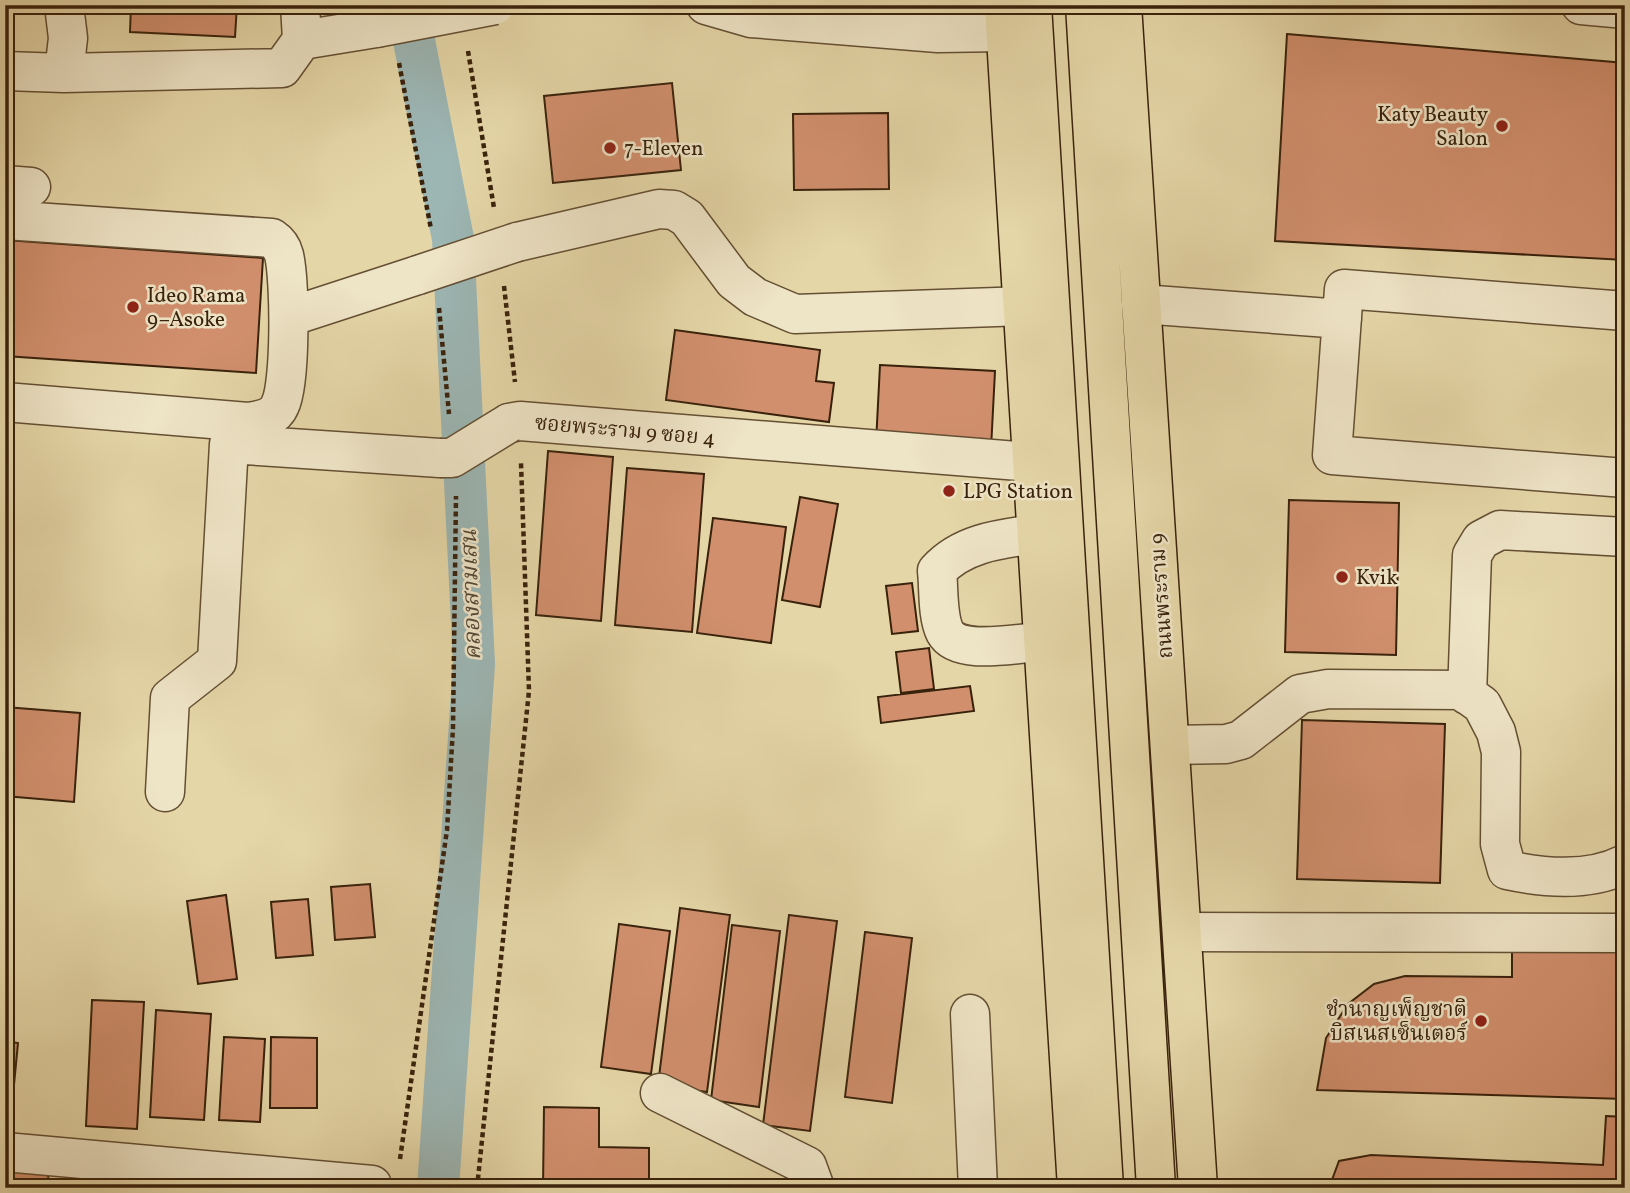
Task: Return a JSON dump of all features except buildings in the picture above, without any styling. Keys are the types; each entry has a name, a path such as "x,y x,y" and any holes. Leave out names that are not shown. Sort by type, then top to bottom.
{"main road":[{"path":"1032,5 1104,1188"},
{"name":"ถนนพระราม 9","path":"1085,5 1156,1188"},
{"name":"ถนนพระราม 9","path":"1122,5 1198,1188"},
{"path":"1004,19 1077,1188"}],"street":[{"path":"64,5 68,38 64,73"},
{"path":"5,71 64,73 282,68 301,23 367,30 495,5"},
{"path":"706,5 751,18 938,33 1004,19"},
{"path":"1580,5 1625,9"},
{"path":"289,317 517,242 659,208 674,210 687,218 734,281 755,297 795,314 1022,306"},
{"path":"5,220 272,238 284,255 289,317 283,396 275,413 267,418 248,422 5,402"},
{"path":"1625,310 1345,289 1332,456 1625,478"},
{"path":"1141,304 1342,319"},
{"name":"ซอยพระราม 9 ซอย 4","path":"165,792 170,698 217,661 229,444 452,458 520,421 1031,462"},
{"path":"1467,695 1472,555 1480,540 1500,530 1625,537"},
{"path":"1035,534 978,545 947,560 937,571 944,631 954,642 973,646 1041,642"},
{"path":"1171,745 1226,744 1241,740 1300,694 1328,689 1461,690 1482,705 1496,732 1501,752 1500,844 1507,870 1537,877 1601,874 1625,864"},
{"path":"1182,932 1625,933"},
{"path":"970,1014 978,1188"},
{"path":"660,1093 807,1166 815,1188"},
{"path":"5,1152 385,1175"}],"path":[{"path":"470,63 493,204"},
{"path":"402,77 425,198"},
{"path":"477,1188 529,691 505,290"},
{"path":"385,1175 447,830 453,728 449,456 441,331"}],"waterway":[{"name":"คลองสามเสน","path":"407,5 453,239 474,664 438,1188"}],"place":[{"name":"Katy Beauty Salon","path":"1502,126"},
{"name":"7-Eleven","path":"610,148"},
{"name":"Ideo Rama 9–Asoke","path":"133,307"},
{"name":"LPG Station","path":"949,491"},
{"name":"Kvik","path":"1342,577"},
{"name":"ชำนาญเพ็ญชาติ บิสเนสเซ็นเตอร์","path":"1481,1021"}]}
